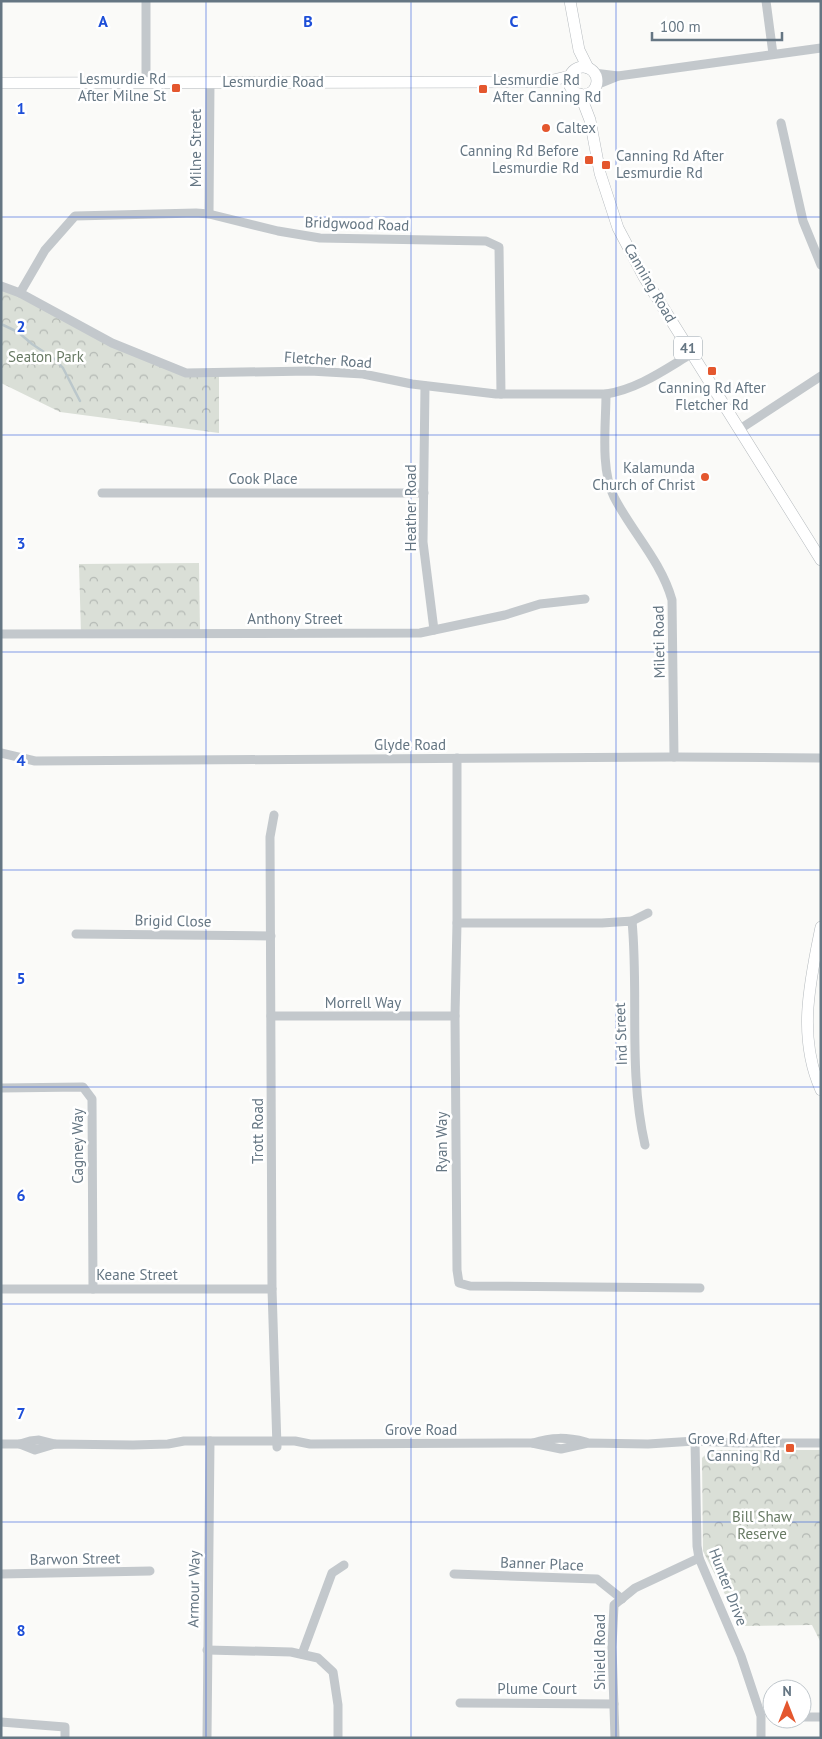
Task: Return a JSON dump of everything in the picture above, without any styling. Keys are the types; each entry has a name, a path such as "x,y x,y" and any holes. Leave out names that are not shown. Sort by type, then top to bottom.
{"main road":[{"name":"41","path":"570,1 579,50 597,79 595,88"},
{"name":"41","path":"575,91 569,81 579,50"},
{"path":"573,73 582,67 591,70"},
{"name":"Lesmurdie Road","path":"545,82 573,73"},
{"name":"Lesmurdie Road","path":"1,83 545,82 575,91"},
{"path":"575,91 586,94 595,88"},
{"name":"Canning Road","path":"590,120 595,88"},
{"name":"Canning Road","path":"575,91 590,120 600,173 618,228 644,277 691,354 821,560"},
{"path":"821,927 811,976 807,1017 811,1059 821,1090"}],"street":[{"path":"146,1 146,82"},
{"path":"766,1 773,54"},
{"path":"595,88 618,76 821,48"},
{"path":"591,70 618,76"},
{"name":"Milne Street","path":"209,214 210,82"},
{"path":"781,123 803,221 821,265"},
{"name":"Bridgwood Road","path":"20,293 46,250 75,216 178,212 209,214 297,235 335,238 486,241 499,248 501,394"},
{"name":"Fletcher Road","path":"1,286 20,293 112,344 186,373 310,371 364,374 425,386 501,394 606,394 637,386 691,354"},
{"path":"740,429 821,376"},
{"name":"Heather Road","path":"425,386 423,542 434,630"},
{"name":"Mileti Road","path":"606,394 606,465 613,496 665,579 672,600 674,757"},
{"name":"Cook Place","path":"102,493 424,493"},
{"name":"Anthony Street","path":"1,634 420,633 505,615 540,604 585,599"},
{"name":"Glyde Road","path":"1,753 35,761 674,757 821,758"},
{"name":"Ryan Way","path":"456,758 457,923 455,1016 457,1270 459,1283 470,1286 700,1288"},
{"name":"Trott Road","path":"274,815 270,837 270,936 272,1289 277,1444"},
{"path":"457,923 602,923 632,921 648,913"},
{"name":"Ind Street","path":"632,921 634,1052 640,1122 645,1145"},
{"name":"Brigid Close","path":"76,934 270,936"},
{"name":"Morrell Way","path":"271,1016 455,1016"},
{"name":"Cagney Way","path":"1,1088 83,1087 92,1099 93,1289"},
{"name":"Keane Street","path":"1,1289 272,1289"},
{"name":"Grove Road","path":"1,1444 20,1444 35,1450 55,1444 168,1444 184,1441 210,1444 277,1444 294,1441 310,1444 532,1443 561,1449 588,1443 821,1443"},
{"name":"Armour Way","path":"207,1738 210,1444"},
{"name":"Hunter Drive","path":"695,1444 697,1546 699,1558 741,1656 761,1716 761,1738"},
{"name":"Shield Road","path":"615,1738 612,1647 614,1605 635,1588 699,1558"},
{"path":"302,1654 332,1573 344,1565"},
{"name":"Barwon Street","path":"1,1574 150,1571"},
{"name":"Banner Place","path":"454,1574 597,1579 622,1599"},
{"path":"207,1650 291,1652 318,1658 333,1672 338,1705 338,1738"},
{"name":"Plume Court","path":"460,1703 614,1704"},
{"path":"1,1722 65,1727 66,1738"}],"green space":[{"name":"Seaton Park","path":"1,286 112,343 186,373 219,372 219,433 60,412 1,383"},
{"path":"199,563 200,633 81,634 79,564"},
{"name":"Bill Shaw Reserve","path":"715,1450 821,1450 821,1643 812,1625 741,1626 703,1551 702,1458 708,1452"}],"waterway":[{"path":"1,324 18,332 56,360 63,368 80,401"}],"place":[{"name":"Lesmurdie Rd After Milne St","path":"176,88"},
{"name":"Lesmurdie Rd After Canning Rd","path":"483,89"},
{"name":"Caltex","path":"546,128"},
{"name":"Canning Rd Before Lesmurdie Rd","path":"589,160"},
{"name":"Canning Rd After Lesmurdie Rd","path":"606,165"},
{"name":"Canning Rd After Fletcher Rd","path":"712,371"},
{"name":"Kalamunda Church of Christ","path":"705,477"},
{"name":"Grove Rd After Canning Rd","path":"790,1448"}]}
